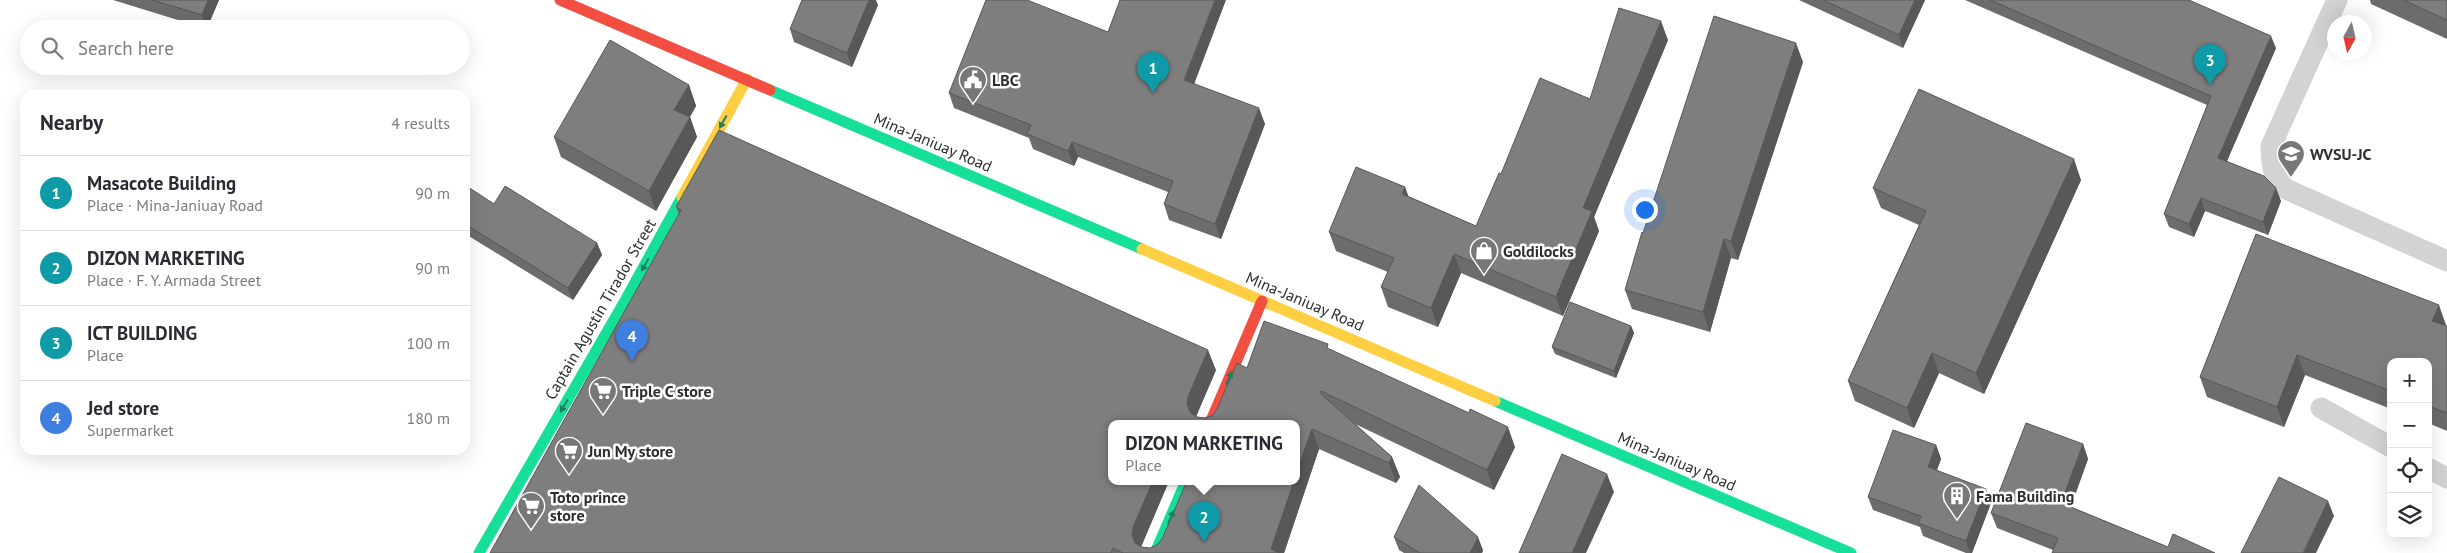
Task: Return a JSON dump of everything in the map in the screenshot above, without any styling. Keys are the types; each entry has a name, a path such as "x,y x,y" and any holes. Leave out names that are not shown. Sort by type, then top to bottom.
{"main road":[{"name":"Mina-Janiuay Road","path":"560,0 1851,553"},
{"name":"Captain Agustin Tirador Street","path":"478,553 626,299 747,79"},
{"path":"1211,420 1262,301"},
{"path":"1155,553 1184,485"}],"lane":[{"path":"2336,0 2271,146 2272,167 2276,180 2286,189 2447,261"},
{"path":"2320,408 2387,445"},
{"path":"2432,470 2447,478"}],"building":[{"path":"152,0 208,0 202,15"},
{"path":"802,0 869,0 847,53 790,29"},
{"path":"986,0 1027,0 1108,32 1120,0 1215,0 1184,80 1259,108 1215,224 1164,204 1173,181 1072,142 1068,151 1027,134 1031,125 949,93"},
{"path":"1823,0 1915,0 1899,35"},
{"path":"1990,0 2189,0 2271,36 2218,158 2264,176 2276,188 2263,222 2201,198 2189,224 2164,214 2211,96"},
{"path":"2403,0 2447,0 2447,20"},
{"path":"1619,8 1661,21 1583,208 1592,211 1556,297 1454,254 1431,308 1381,287 1394,258 1329,232 1356,167 1405,187 1402,194 1476,226 1499,173 1501,174 1540,78 1590,99"},
{"path":"1714,16 1796,43 1731,241 1724,239 1703,312 1625,290 1642,232"},
{"path":"610,40 689,85 674,110 690,117 649,191 554,137"},
{"path":"1919,89 2074,159 1976,373 1932,353 1907,408 1848,381 1926,211 1873,188"},
{"path":"719,130 1208,350 1188,397 1187,404 1190,412 1197,417 1212,416 1217,409 1237,363 1247,368 1264,321 1328,344 1327,348 1469,413 1470,409 1508,427 1487,470 1321,391 1320,393 1392,457 1389,463 1312,429 1300,463 1300,420 1108,420 1108,485 1151,485 1133,527 1132,535 1135,543 1141,547 1150,548 1157,545 1162,539 1185,485 1293,485 1271,549 1279,553 1123,553 1113,548 1111,553 490,553 681,210 676,207"},
{"path":"505,186 597,243 568,288 470,227 470,188 494,204"},
{"path":"2256,234 2439,305 2432,321 2447,326 2447,413 2432,407 2432,358 2387,358 2387,389 2297,355 2277,407 2200,377"},
{"path":"1570,302 1631,326 1614,371 1552,347"},
{"path":"2026,423 2083,444 2061,503 2168,547 2173,534 2215,553 2052,553 2058,538 1991,513"},
{"path":"1893,430 1936,445 1928,467 1986,489 1966,541 1918,523 1921,516 1868,497"},
{"path":"1562,454 1607,474 1572,553 1519,553"},
{"path":"2279,477 2328,501 2303,553 2241,553"},
{"path":"1419,485 1478,537 1470,553 1420,553 1394,537"}],"traffic: fast":[{"path":"770,90 1142,249"},
{"path":"479,553 626,299 682,197"},
{"path":"1495,401 1851,553"},
{"path":"1155,553 1184,485"}],"traffic: slow":[{"path":"682,197 747,79"},
{"path":"1142,249 1495,401"}],"traffic: jam":[{"path":"560,0 770,90"},
{"path":"1211,420 1262,301"}],"place":[{"name":"ICT BUILDING","path":"2210,85"},
{"name":"Masacote Building","path":"1153,93"},
{"name":"LBC","path":"973,104"},
{"name":"WVSU-JC","path":"2291,178"},
{"name":"Goldilocks","path":"1484,275"},
{"name":"Jed store","path":"632,361"},
{"name":"Triple C store","path":"603,415"},
{"name":"Jun My store","path":"569,475"},
{"name":"Fama Building","path":"1957,520"},
{"name":"Toto prince store","path":"531,530"},
{"name":"DIZON MARKETING","path":"1204,542"}]}
